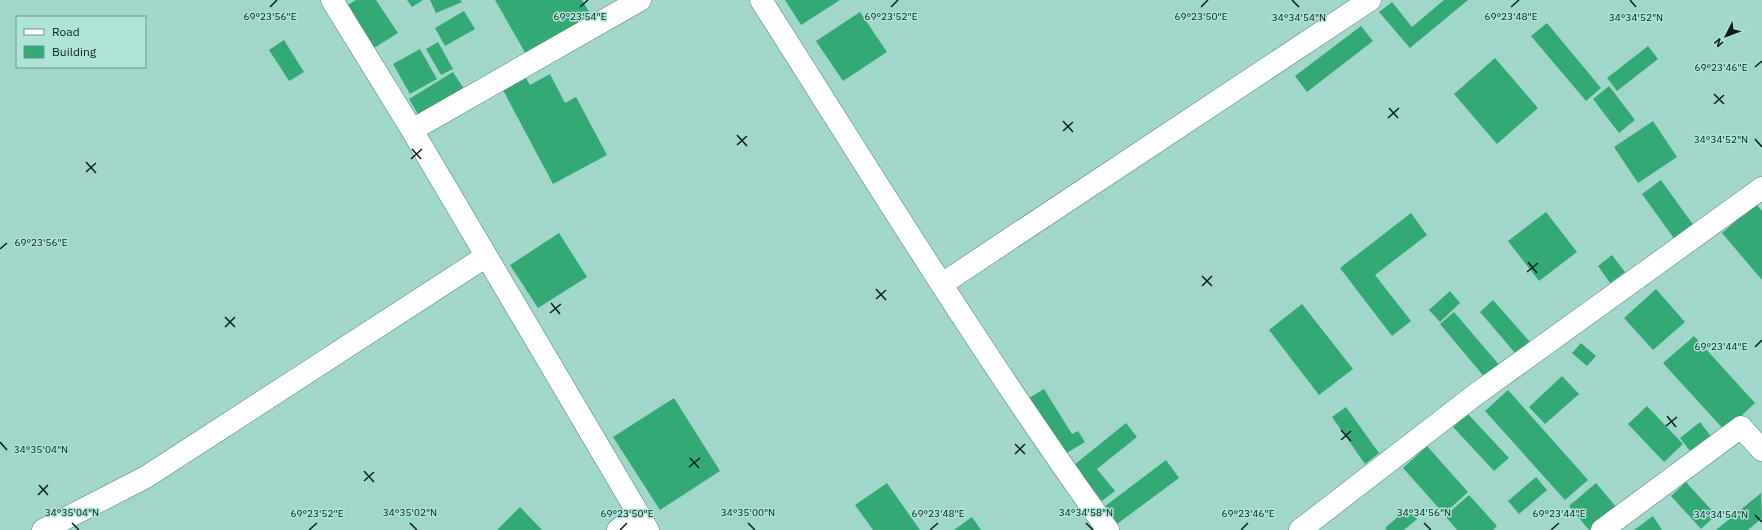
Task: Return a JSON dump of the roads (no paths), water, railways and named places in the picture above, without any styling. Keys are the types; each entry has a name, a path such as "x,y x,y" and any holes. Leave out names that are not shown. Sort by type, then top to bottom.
{"street":[{"path":"332,0 412,130 485,257 643,522 618,530"},
{"path":"412,130 640,0"},
{"path":"761,0 942,284 1060,463 1108,530"},
{"path":"942,284 1370,0"},
{"path":"1300,530 1475,395 1762,188"},
{"path":"43,530 146,477 485,257"},
{"path":"1602,530 1741,427 1762,450"}]}
